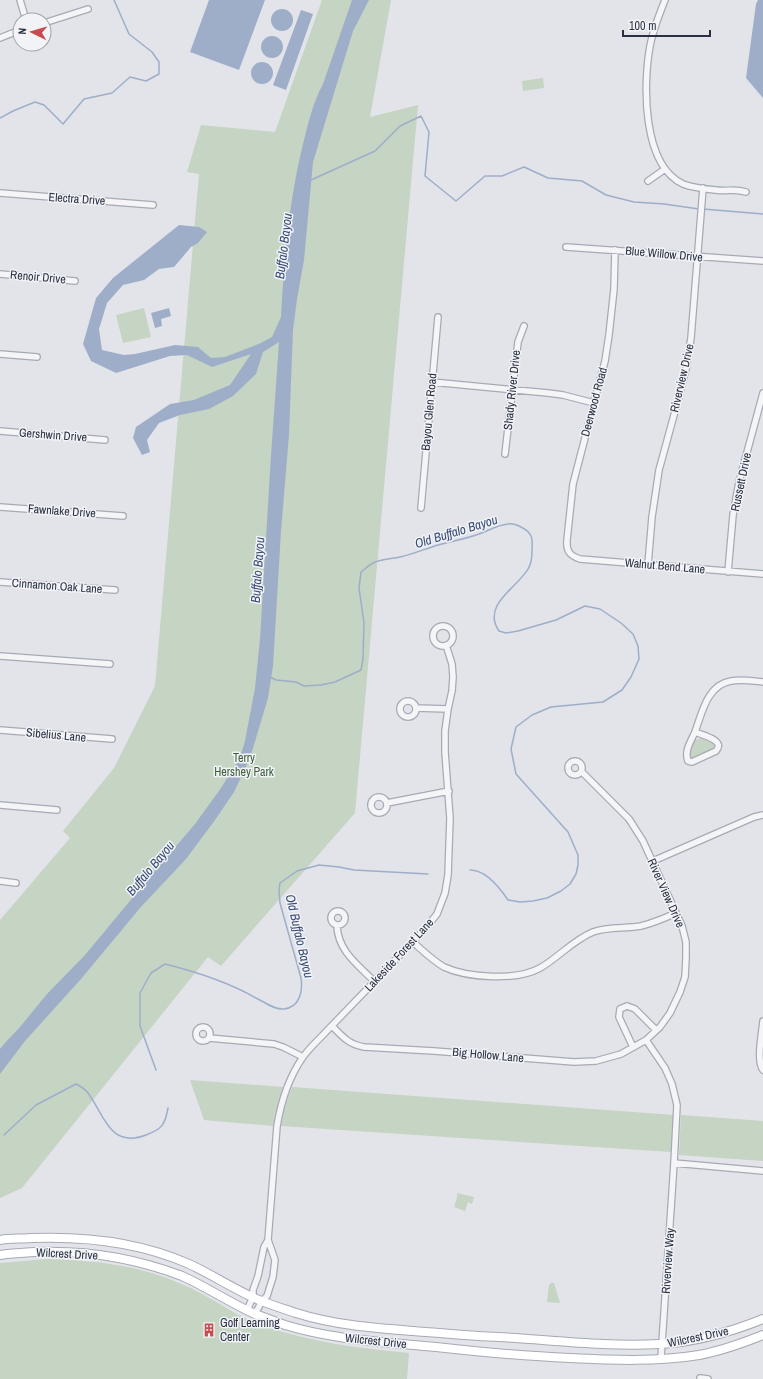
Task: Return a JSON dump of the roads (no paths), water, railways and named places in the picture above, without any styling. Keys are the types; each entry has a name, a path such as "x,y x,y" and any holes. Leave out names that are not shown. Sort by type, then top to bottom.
{"main road":[{"name":"Wilcrest Drive","path":"0,1240 48,1237 76,1238 138,1247 163,1254 188,1264 253,1297 296,1313 327,1321 387,1329 613,1345 662,1344 710,1336 743,1327 763,1319"},
{"name":"Wilcrest Drive","path":"0,1255 67,1252 119,1258 148,1265 182,1276 255,1314 289,1326 324,1335 386,1343 500,1354 610,1360 698,1355 763,1335"}],"street":[{"path":"20,0 24,12"},
{"path":"665,0 658,17 650,46 646,94 650,129 660,162 676,180 683,184 716,190 733,189 746,192"},
{"path":"52,20 88,9"},
{"path":"0,38 12,33"},
{"path":"648,181 665,169"},
{"name":"Riverview Drive","path":"648,565 652,517 659,470 679,397 691,338 703,188"},
{"name":"Electra Drive","path":"0,193 153,205"},
{"name":"Blue Willow Drive","path":"566,247 763,261"},
{"name":"Deerwood Road","path":"569,553 567,540 573,484 605,361 609,336 616,250"},
{"name":"Renoir Drive","path":"0,274 75,280"},
{"name":"Bayou Glen Road","path":"421,508 438,317"},
{"name":"Shady River Drive","path":"505,454 518,342 524,326"},
{"path":"0,354 37,357"},
{"path":"432,382 563,395 594,403"},
{"name":"Russett Drive","path":"728,572 733,515 739,482 763,393"},
{"name":"Gershwin Drive","path":"0,431 106,440"},
{"name":"Fawnlake Drive","path":"0,507 123,516"},
{"name":"Walnut Bend Lane","path":"569,553 580,559 763,574"},
{"name":"Cinnamon Oak Lane","path":"0,582 115,590"},
{"name":"Lakeside Forest Lane","path":"255,1314 266,1296 273,1277 275,1265 274,1256 268,1240 279,1110 287,1088 303,1057 413,942 437,914 445,893 448,875 450,818 445,752 445,731 453,677 452,664 446,645"},
{"path":"0,656 110,664"},
{"path":"695,732 716,741 719,744 719,748 716,751 692,762 688,760 686,756 687,751 707,698 714,690 722,684 731,681 763,682"},
{"path":"416,708 448,709"},
{"name":"Sibelius Lane","path":"0,730 112,739"},
{"name":"River View Drive","path":"582,772 630,819 653,861 682,926 686,942 685,977 680,992 670,1013 646,1040"},
{"path":"387,803 448,791"},
{"path":"0,805 57,810"},
{"path":"653,861 754,817 763,815"},
{"path":"0,881 16,883"},
{"path":"413,942 431,959 445,967 471,974 510,976 529,973 539,969 592,932 621,927 640,926 676,913"},
{"path":"337,926 340,944 349,956 375,982"},
{"path":"633,1048 619,1017 618,1012 623,1007 635,1009 656,1030"},
{"path":"763,1021 760,1066 763,1070"},
{"name":"Big Hollow Lane","path":"332,1026 347,1041 354,1045 574,1062 596,1061 621,1054 646,1040"},
{"path":"209,1038 274,1044 283,1046 303,1057"},
{"path":"646,1040 664,1068 672,1084 677,1105 674,1163 763,1171"},
{"name":"Riverview Way","path":"661,1358 674,1163"},
{"name":"Lakeside Forest Lane","path":"247,1310 253,1297 253,1290 258,1276 262,1254 268,1240"},
{"path":"700,1378 708,1379"}],"water":[{"path":"209,0 265,0 239,70 190,52"},
{"path":"352,0 369,0 353,31 313,162 304,260 293,330 289,435 281,531 273,666 268,698 250,758 234,792 186,859 140,908 81,979 25,1041 0,1074 0,1049 47,994 85,955 195,824 221,788 241,754 245,741 255,688 260,639 279,342 263,352 256,374 233,396 209,409 180,415 159,423 147,440 150,452 142,455 133,438 136,427 170,404 194,400 230,385 251,354 212,367 187,355 170,356 116,373 91,361 83,344 96,298 113,278 179,225 199,227 207,232 198,243 191,247 174,267 159,269 144,280 123,285 107,303 99,329 102,350 124,355 175,345 198,347 211,358 225,357 261,343 272,337 281,317 288,230 298,165 309,121"},
{"path":"758,0 763,0 763,98 746,78 756,4"},
{"path":"278,9 286,9 293,16 293,24 286,31 278,31 271,24 271,16"},
{"path":"301,10 313,14 286,90 273,85"},
{"path":"268,36 276,36 283,43 283,51 276,58 268,58 261,51 261,43"},
{"path":"258,62 266,62 273,69 273,77 266,84 258,84 251,77 251,69"},
{"path":"169,308 171,316 161,319 162,326 155,328 151,313"}],"waterway":[{"path":"0,118 35,102 44,105 63,124 84,99 112,93 130,77 146,81 159,74 159,62 152,52 129,34 114,0"},
{"path":"311,180 375,151 400,126 421,116 429,132 425,176 456,201 485,176 502,176 524,167 548,178 582,181 606,195 634,202 664,204 699,209"},
{"path":"703,209 763,214"},
{"name":"Old Buffalo Bayou","path":"270,677 276,680 296,682 304,686 321,685 335,682 361,670 363,659 364,623 359,588 361,572 372,564 379,561 405,556 504,525 514,524 527,531 532,539 531,562 523,576 503,597 498,605 495,613 495,622 499,631 506,633 518,631 556,620 585,606 600,609 621,623 633,634 638,646 639,659 631,677 622,690 603,702 551,707 532,715 516,727 511,749 516,774 568,832 578,855 576,874 570,884 561,891 547,898 520,902 508,900 497,885 487,876 470,870"},
{"name":"Old Buffalo Bayou","path":"156,1070 140,1026 140,993 151,973 165,964 223,982 277,1008 289,1008 297,1002 301,993 302,983 280,903 280,883 297,871 319,865 354,870 428,874"},
{"name":"Old Buffalo Bayou","path":"4,1135 36,1105 76,1084 88,1093 109,1127 124,1137 134,1138 156,1131 162,1126 166,1119 168,1108"}],"place":[{"name":"Golf Learning Center","path":"209,1330"}],"water label":[{"name":"Buffalo Bayou","path":"283,246"},
{"name":"Buffalo Bayou","path":"257,570"},
{"name":"Buffalo Bayou","path":"150,868"}],"park label":[{"name":"Terry Hershey Park","path":"244,765"}]}
